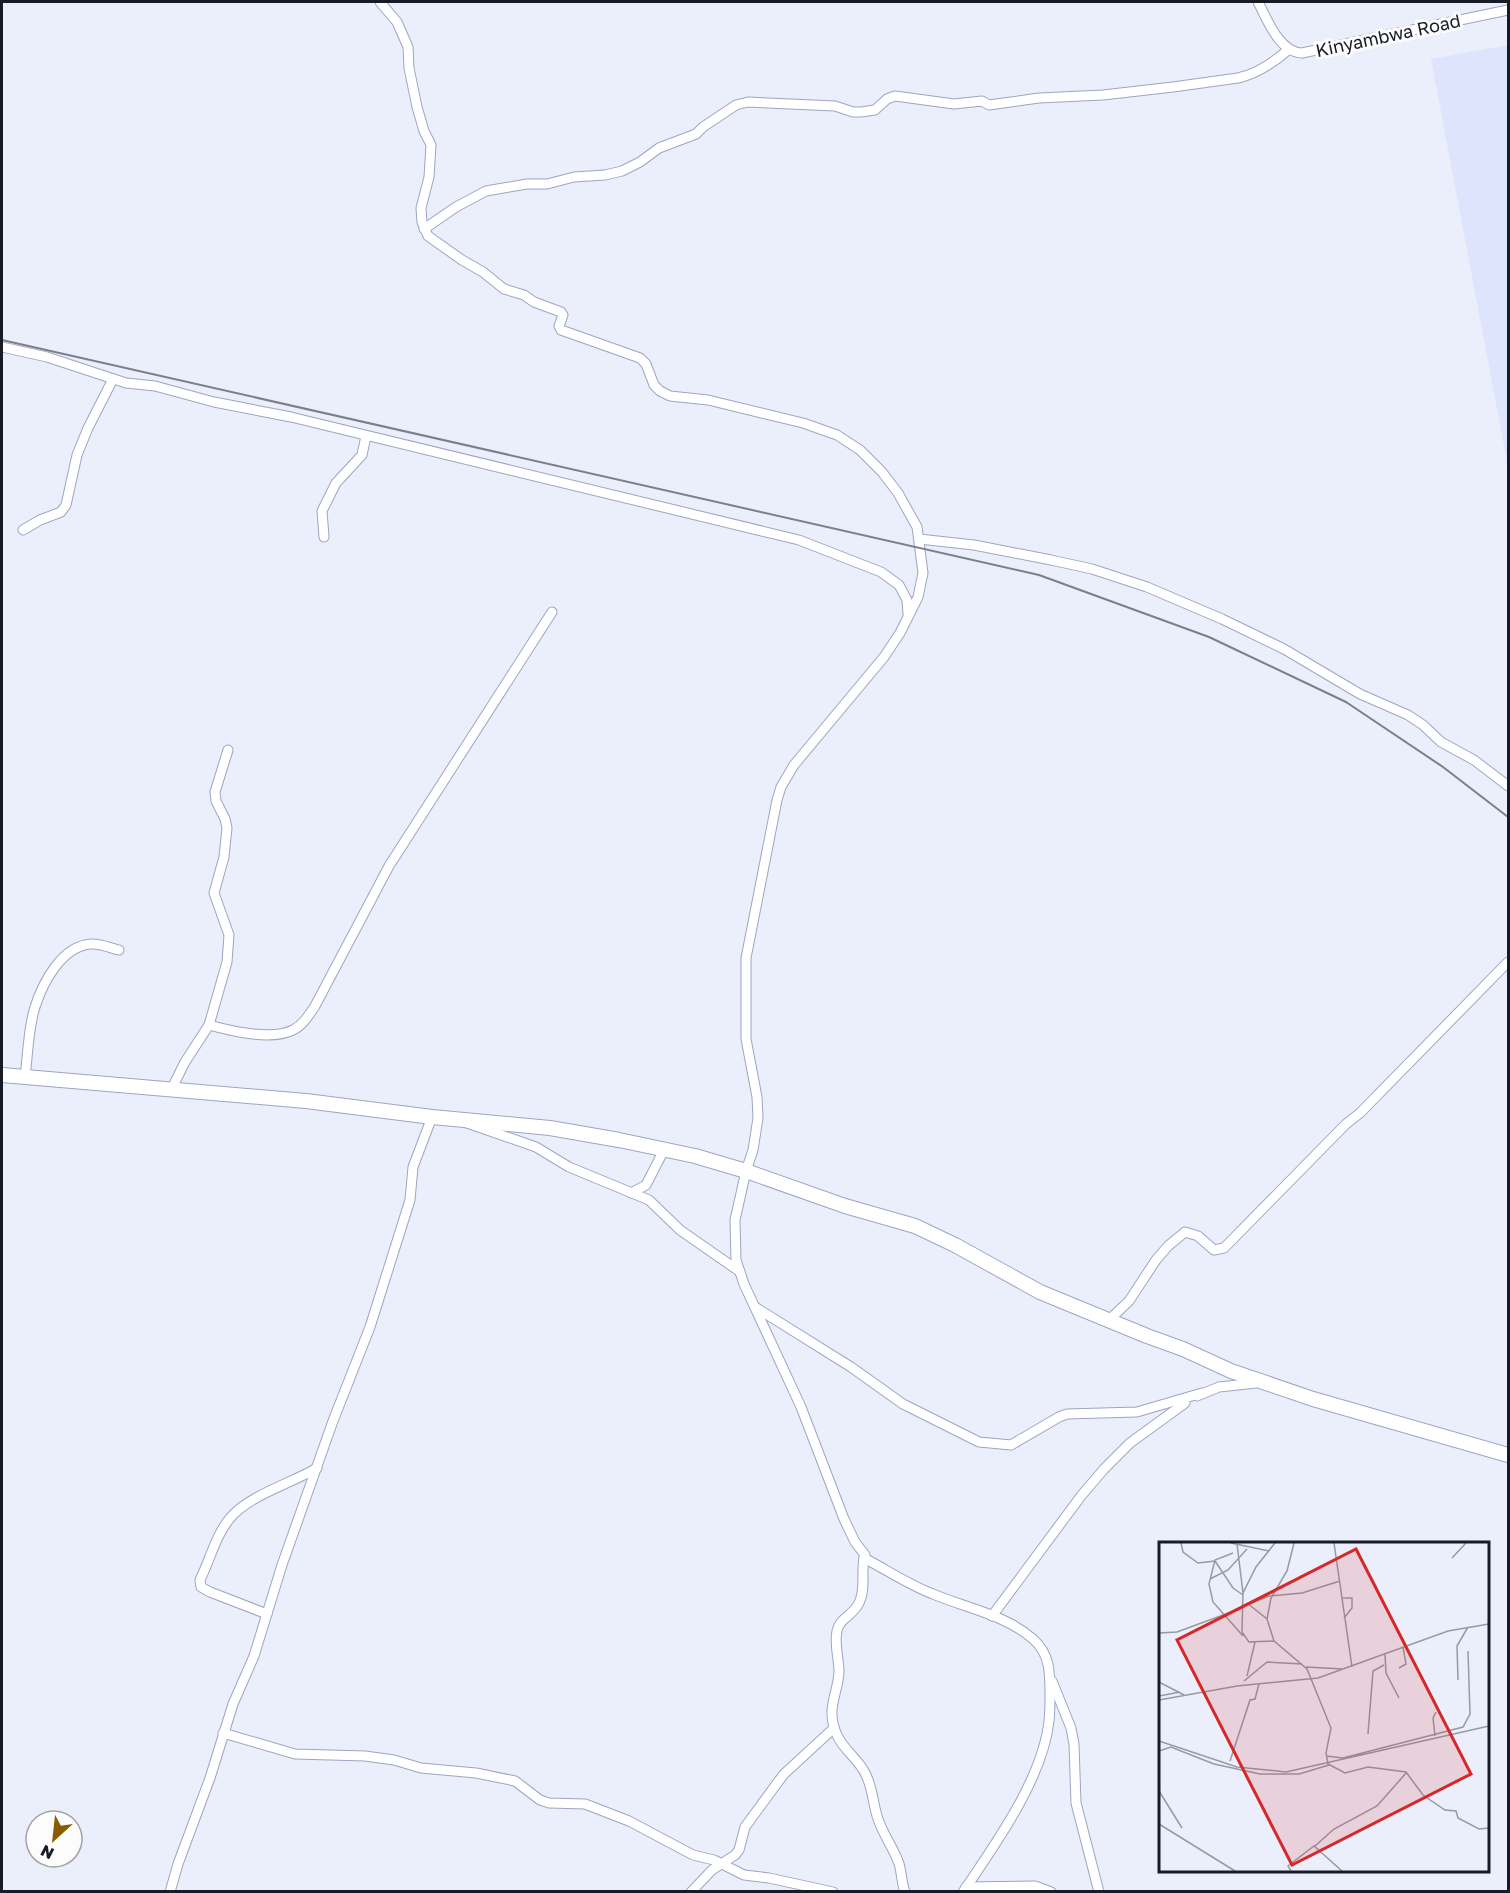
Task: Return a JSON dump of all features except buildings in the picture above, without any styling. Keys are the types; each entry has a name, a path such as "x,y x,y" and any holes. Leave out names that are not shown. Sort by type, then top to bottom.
{"street":[{"path":"380,2 397,22 408,47 409,68 417,107 431,145 429,177 421,208 424,229 428,236 483,272 497,285 561,312 563,315 559,326 561,330 640,358 646,364 654,385 670,396 708,400 803,423 837,435 860,450 882,472 898,493 917,527 923,573 918,597 884,657 802,754 781,787 746,958 746,1039 757,1097 758,1118 753,1150 738,1206 735,1233 736,1260 740,1272 805,1416 844,1519 855,1542 865,1555 860,1602 850,1614 841,1620 836,1639 839,1673 832,1709 834,1728 846,1751 867,1777 878,1820 899,1862 906,1892"},
{"path":"424,229 467,200 486,191 527,184 547,184 574,177 622,171 640,162 659,148 696,134 736,105 748,102 835,106 861,112 875,110 894,96 954,104 982,101 989,105 1039,98 1103,95 1249,76 1269,65 1288,50 1258,2"},
{"name":"Kinyambwa Road","path":"1288,50 1297,53 1308,52 1509,10"},
{"path":"2,347 47,357 133,385 155,386 214,402 291,417 799,540 881,572 899,585 907,600 908,616"},
{"path":"23,530 61,512 66,505 77,455 113,379"},
{"path":"324,537 322,511 336,483 362,455 366,436"},
{"path":"919,539 974,545 1051,560 1092,569 1147,587 1284,649 1359,694 1408,715 1441,742 1474,760 1509,786"},
{"path":"209,1025 240,1034 266,1034 292,1031 305,1021 403,843 552,612"},
{"path":"171,1090 209,1025 230,946 229,935 214,893 224,857 227,828 216,801 215,792 228,750"},
{"path":"25,1077 35,1007 47,981 63,957 75,948 85,945 94,944 119,950"},
{"path":"1109,1320 1129,1301 1168,1246 1185,1233 1198,1236 1214,1250 1224,1248 1509,962"},
{"path":"2,1075 306,1101 432,1117 496,1122 584,1133 664,1150 746,1171 826,1200 915,1226 955,1245 1040,1292 1183,1349 1231,1371 1313,1399 1509,1455"},
{"path":"170,1892 210,1778 223,1733 254,1656 282,1565 339,1402 370,1327 410,1200 413,1167 432,1117"},
{"path":"463,1120 476,1128 536,1147 569,1167 655,1205 680,1230 740,1272"},
{"path":"631,1193 646,1185 664,1150"},
{"path":"755,1307 851,1367 903,1404 979,1442 1011,1445 1067,1414 1137,1412 1219,1388 1246,1383 1268,1384"},
{"path":"992,1616 1081,1496 1104,1469 1130,1443 1202,1393"},
{"path":"267,1614 210,1592 201,1587 200,1580 216,1542 232,1515 253,1501 317,1468"},
{"path":"864,1558 931,1594 992,1616 1018,1629 1042,1648 1047,1659 1050,1676 1049,1723 1037,1767 1019,1806 964,1889"},
{"path":"1050,1676 1071,1728 1074,1744 1076,1803 1098,1892"},
{"path":"691,1892 712,1870 735,1856 739,1850 745,1827 784,1774 834,1728"},
{"path":"223,1733 295,1754 365,1756 394,1760 421,1768 476,1773 516,1781 540,1800 549,1803 585,1804 629,1821 693,1855 706,1857 744,1875 833,1892"},
{"path":"964,1889 1035,1886 1051,1892"}],"shaded area":[{"path":"1508,45 1508,467 1431,59"}],"railway":[{"path":"2,340 1039,575 1209,637 1346,702 1443,767 1508,817"}]}
